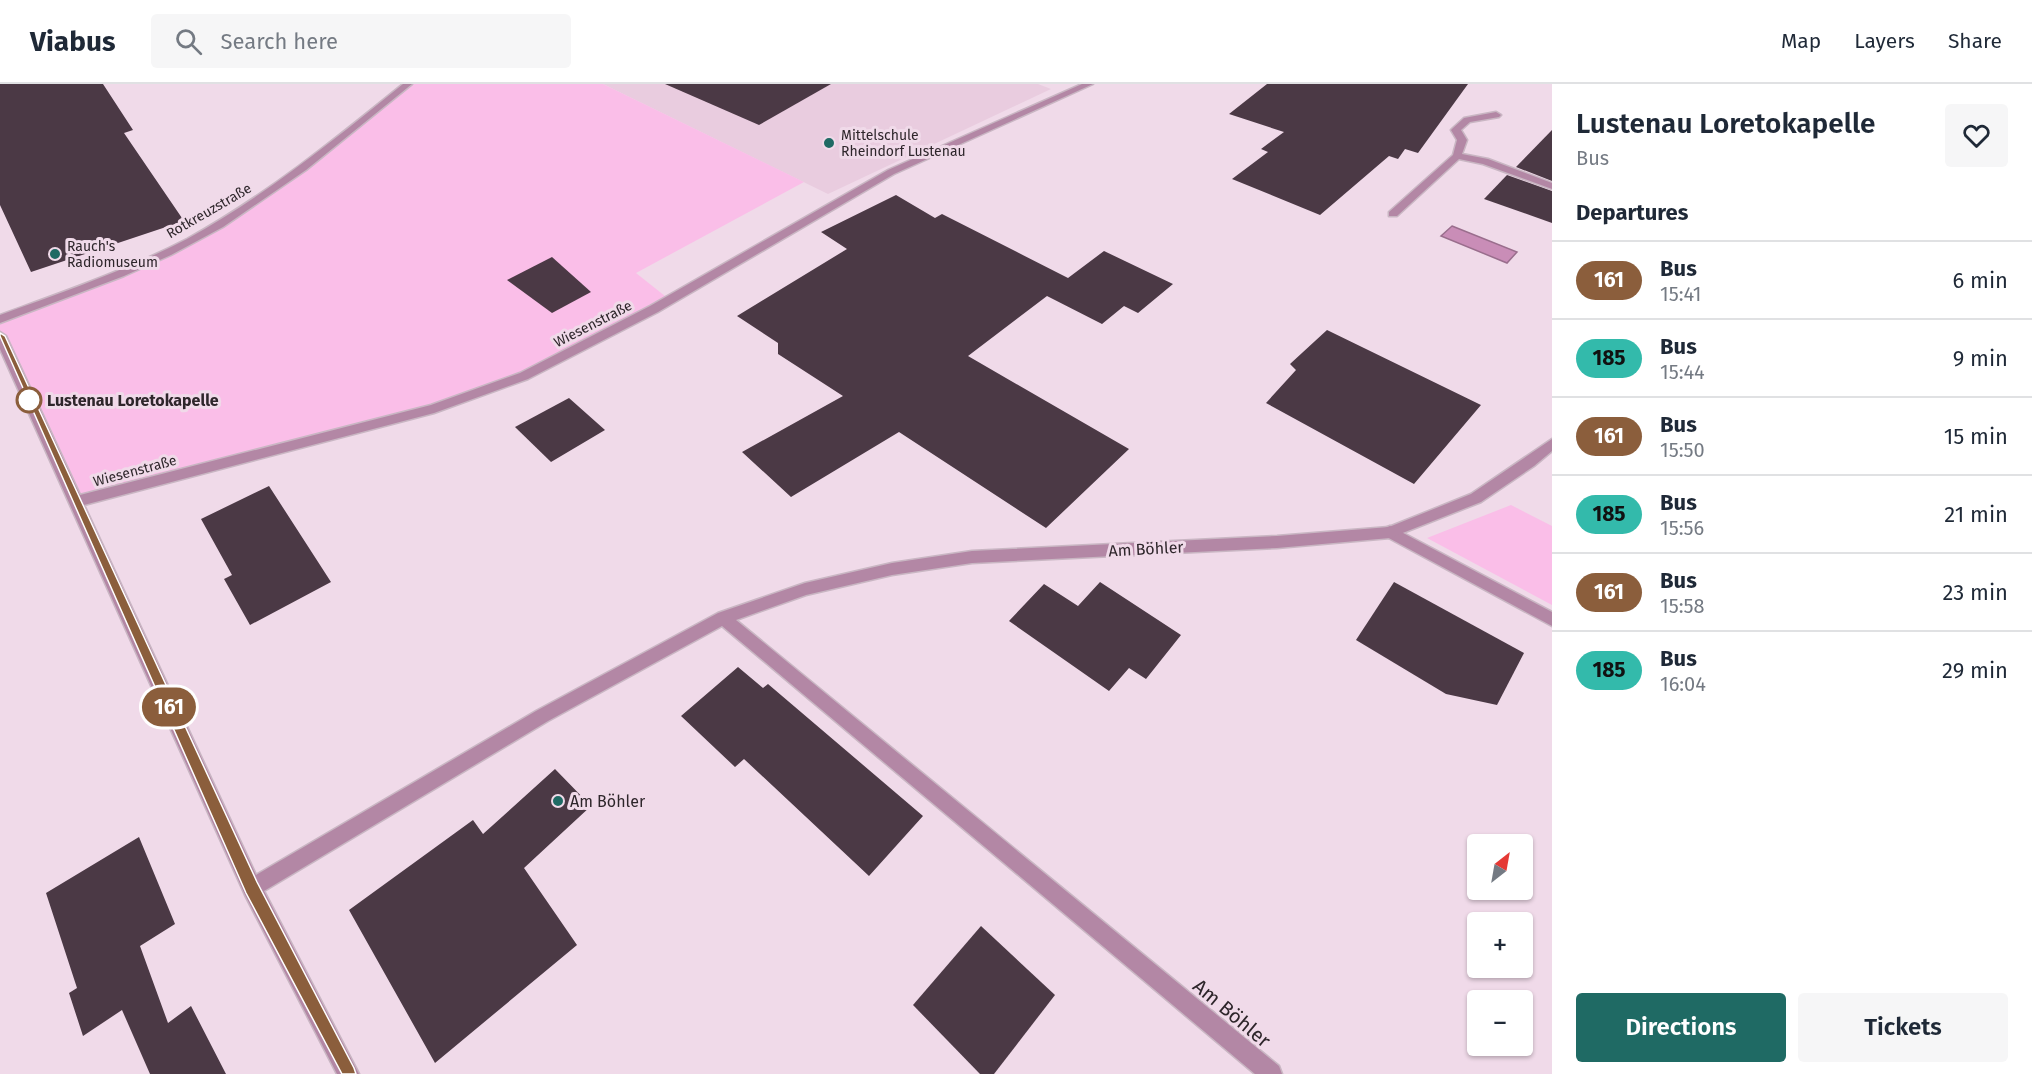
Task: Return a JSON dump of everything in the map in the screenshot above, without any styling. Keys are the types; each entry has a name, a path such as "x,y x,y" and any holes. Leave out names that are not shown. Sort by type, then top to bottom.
{"street":[{"name":"Rotkreuzstraße","path":"0,319 125,272 199,236 260,200 347,135 408,84"},
{"name":"Wiesenstraße","path":"75,502 434,409 524,376 654,309 891,172 1089,84"},
{"path":"1393,214 1457,156 1462,140 1456,130 1467,120 1496,116"},
{"path":"1457,156 1485,161 1552,186"},
{"path":"0,336 252,888 348,1074"},
{"name":"Am Böhler","path":"252,888 542,716 723,618 805,589 892,569 972,557 1277,542 1390,532 1476,498 1529,464 1552,444"},
{"path":"1390,532 1552,620"},
{"name":"Am Böhler","path":"723,618 1270,1074"}],"shaded area":[{"path":"408,84 603,84 804,182 636,273 670,300 504,384 410,415 75,502 0,337 0,319 158,257 259,200"},
{"name":"Mittelschule Rheindorf Lustenau","path":"603,84 1038,84 1051,89 828,194"},
{"path":"1452,226 1517,252 1507,263 1441,236"},
{"path":"1511,505 1552,526 1552,605 1427,538"}],"building":[{"path":"0,84 103,84 133,130 124,133 184,221 31,272 0,205"},
{"path":"665,84 831,84 759,125"},
{"path":"1267,84 1468,84 1418,153 1405,149 1398,159 1389,156 1320,215 1232,179 1268,152 1261,149 1284,132 1229,114"},
{"path":"1552,130 1552,181 1516,167"},
{"path":"1507,175 1552,191 1552,223 1484,199"},
{"path":"896,195 935,218 942,214 1068,278 1104,251 1173,284 1138,313 1124,306 1102,324 1047,296 968,356 1129,449 1046,528 899,432 791,497 742,452 843,396 778,354 778,343 737,316 847,249 821,232"},
{"path":"552,257 591,292 552,313 507,280"},
{"path":"1327,330 1481,405 1414,484 1266,403 1296,370 1290,364"},
{"path":"569,398 605,430 551,462 515,427"},
{"path":"269,486 331,582 250,625 224,579 232,575 201,519"},
{"path":"1100,582 1181,635 1146,679 1129,668 1109,691 1009,621 1044,584 1078,606"},
{"path":"1394,582 1524,653 1497,705 1446,694 1356,640"},
{"path":"738,667 763,688 768,684 923,816 869,876 744,759 735,767 681,716"},
{"path":"555,769 591,806 524,868 577,945 435,1063 349,910 473,820 483,834"},
{"path":"139,837 175,924 140,946 168,1023 191,1006 226,1074 150,1074 122,1010 83,1036 69,993 77,988 46,893"},
{"path":"981,926 1055,995 994,1074 980,1074 913,1005"}],"bus line":[{"name":"161","path":"0,336 252,888 348,1074"}],"place":[{"name":"Mittelschule Rheindorf Lustenau","path":"829,143"},
{"name":"Rauch's Radiomuseum","path":"55,254"},
{"name":"Lustenau Loretokapelle","path":"29,400"},
{"name":"Am Böhler","path":"558,801"}]}
